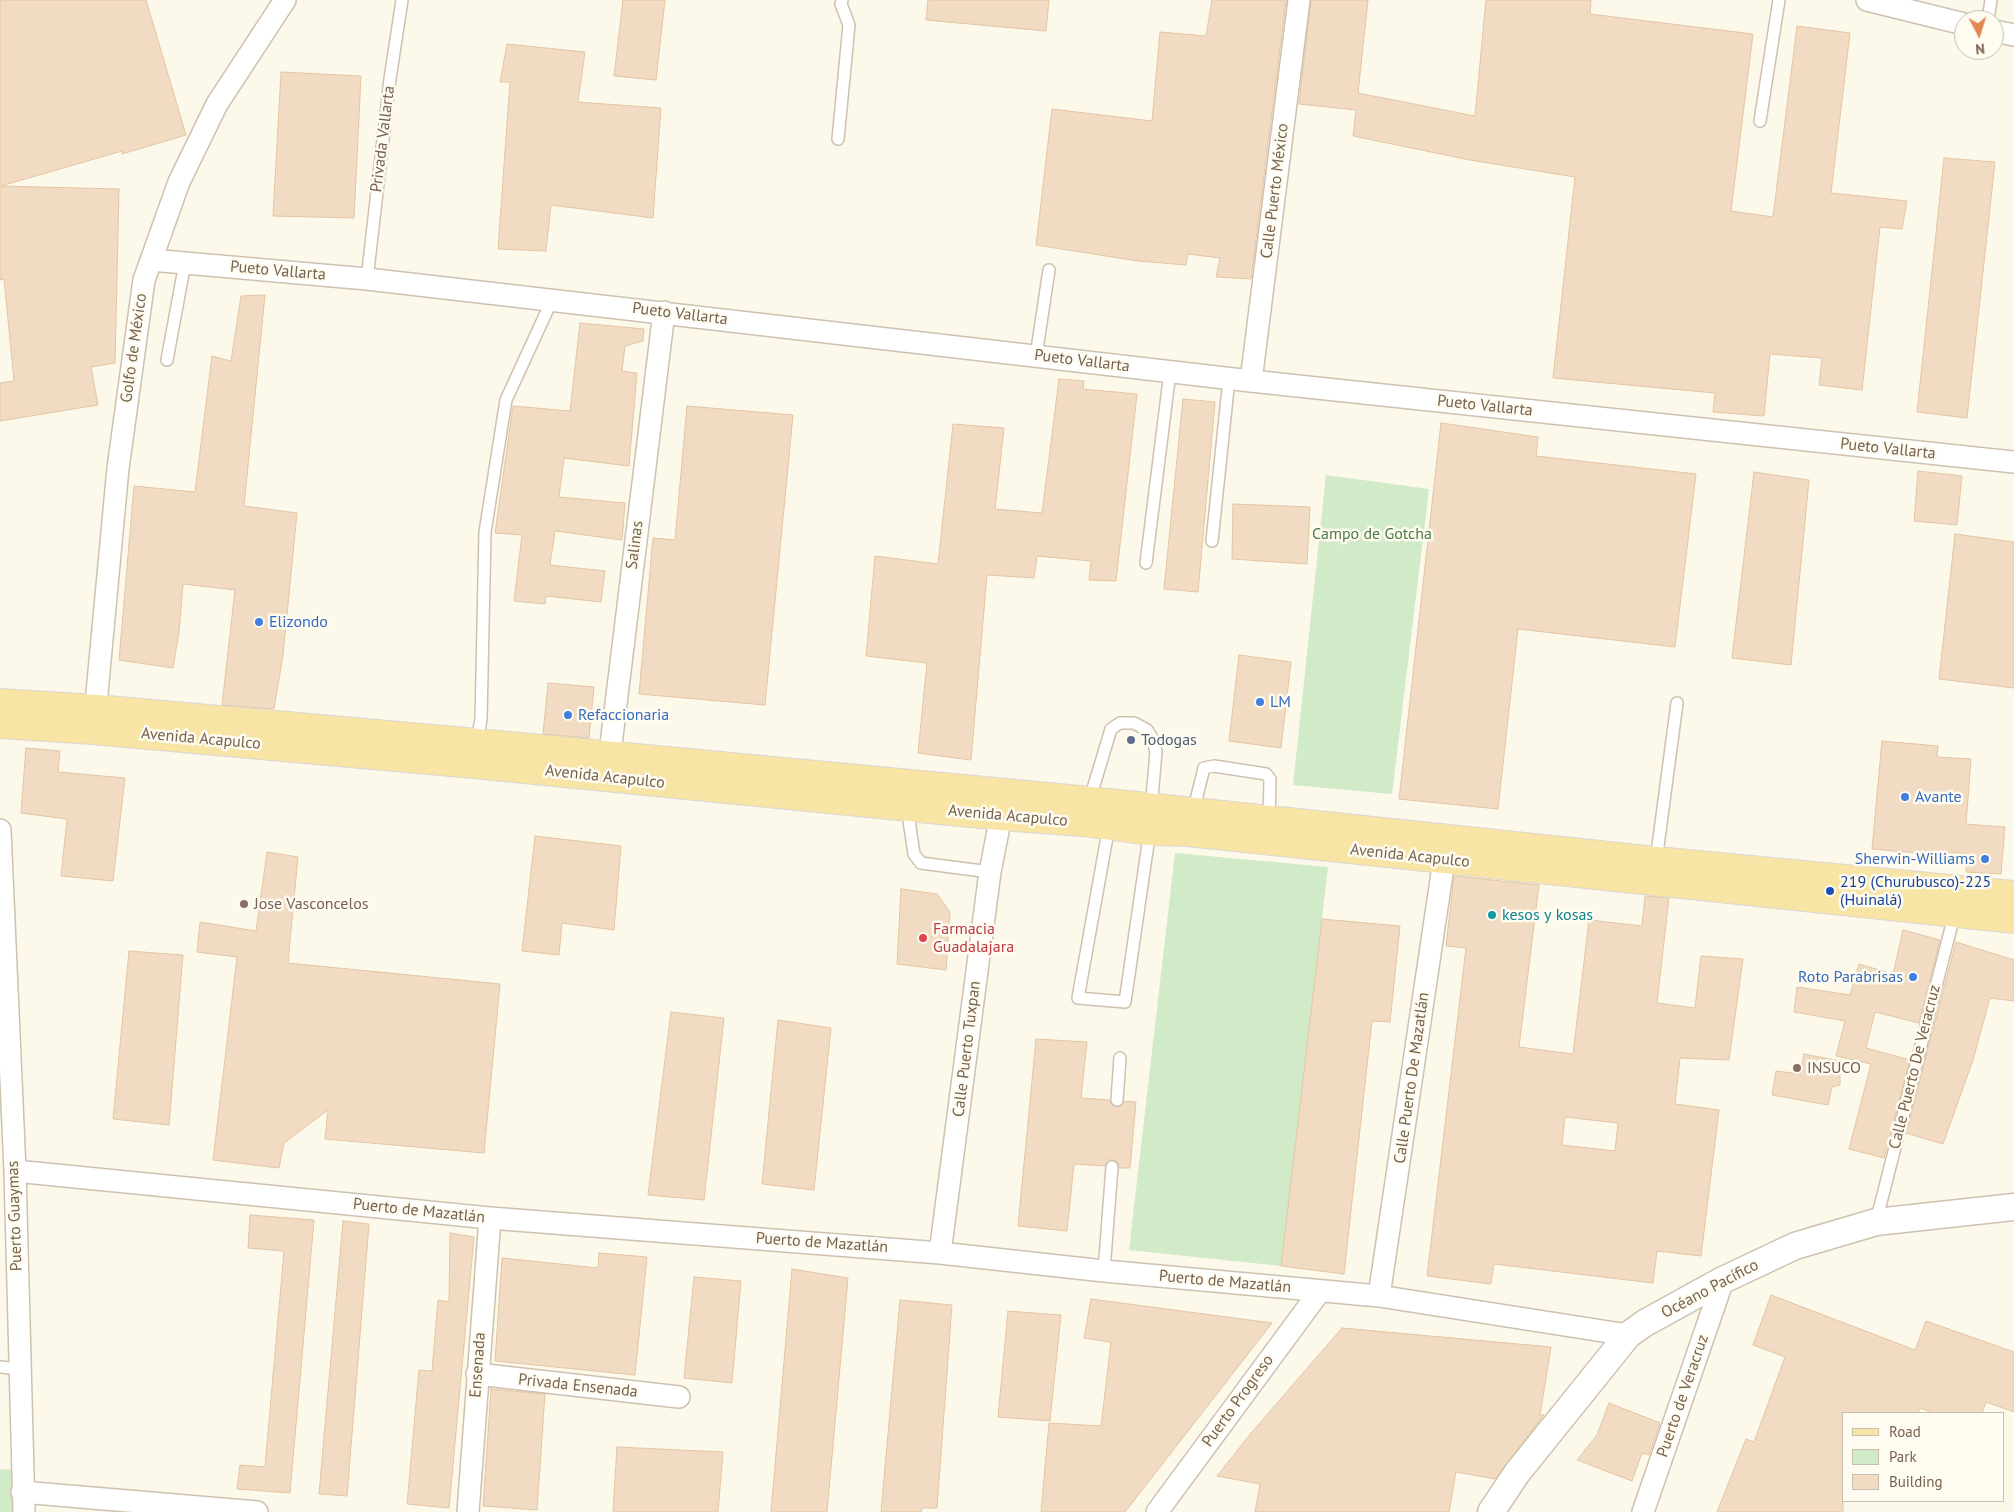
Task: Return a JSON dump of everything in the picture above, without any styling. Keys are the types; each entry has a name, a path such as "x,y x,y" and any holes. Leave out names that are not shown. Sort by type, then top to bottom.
{"main road":[{"name":"Avenida Acapulco","path":"0,704 95,719 476,753 1268,830 1654,872 2014,919"},
{"name":"Avenida Acapulco","path":"0,724 95,719"},
{"name":"Avenida Acapulco","path":"608,767 907,806 1001,816 1086,812 1109,826 1150,819"},
{"name":"Avenida Acapulco","path":"1268,830 1444,860 2014,896"}],"street":[{"name":"Golfo de México","path":"95,719 118,468 144,280 179,182 217,104 286,0"},
{"name":"Calle Puerto México","path":"1251,381 1299,0"},
{"path":"1867,0 1954,22"},
{"name":"Pueto Vallarta","path":"151,260 366,278 1170,372 2014,462"},
{"name":"Salinas","path":"608,767 664,312"},
{"name":"Calle Puerto Tuxpan","path":"940,1253 990,872 1001,816"},
{"name":"Puerto Guaymas","path":"0,830 15,1171 10,1368 23,1502"},
{"name":"Calle Puerto De Mazatlán","path":"1379,1296 1444,860"},
{"name":"Puerto de Mazatlán","path":"15,1171 490,1218 940,1253 1104,1271 1320,1290 1379,1296 1628,1335"},
{"name":"Océano Pacífico","path":"1491,1512 1517,1473 1628,1335 1723,1280 1795,1246 1876,1222 2014,1207"},
{"name":"Ensenada","path":"468,1512 490,1218"},
{"name":"Puerto de Veracruz","path":"1642,1512 1723,1280"},
{"name":"Puerto Progreso","path":"1157,1512 1320,1290"},
{"name":"Privada Ensenada","path":"477,1374 679,1397"},
{"path":"23,1502 257,1512"}],"lane":[{"name":"Privada Vallarta","path":"366,278 402,0"},
{"path":"838,139 849,25 841,4 842,0"},
{"path":"1760,121 1779,0"},
{"path":"167,360 185,263"},
{"path":"1036,356 1049,270"},
{"path":"476,753 481,719 485,532 506,400 552,300"},
{"path":"1146,563 1170,372"},
{"path":"1212,541 1229,378"},
{"path":"1654,872 1677,703"},
{"path":"1086,812 1112,729 1120,723 1134,723 1147,730 1152,738 1156,752 1150,819 1125,1002 1078,998 1109,826"},
{"path":"1191,823 1204,768 1214,766 1266,774 1270,779 1268,830"},
{"path":"907,806 914,854 921,863 990,872"},
{"name":"Calle Puerto De Veracruz","path":"1876,1222 1955,912"},
{"path":"1117,1100 1120,1058"},
{"path":"1104,1271 1112,1167"}],"green space":[{"name":"Campo de Gotcha","path":"1326,475 1429,489 1392,794 1293,785"},
{"path":"1175,853 1328,867 1281,1266 1129,1250"},
{"path":"0,1469 21,1470 23,1512 0,1512"}],"building":[{"path":"0,0 146,0 186,135 122,154 122,151 1,186 119,189 115,363 91,367 98,405 0,421 0,383 14,381 4,279 0,280"},
{"path":"623,0 665,0 656,80 614,76"},
{"path":"928,0 1049,0 1046,31 926,20"},
{"path":"1212,0 1286,0 1251,279 1216,277 1220,258 1188,254 1186,265 1138,261 1036,245 1052,109 1152,121 1160,32 1206,36"},
{"path":"1311,0 1368,0 1358,93 1475,116 1486,0 1591,0 1590,14 1753,34 1731,211 1773,217 1797,26 1850,33 1831,193 1907,201 1902,229 1880,227 1862,390 1819,385 1822,358 1770,354 1764,416 1713,412 1715,393 1553,378 1575,177 1470,160 1353,136 1356,110 1299,104"},
{"path":"507,44 585,52 578,102 661,108 653,218 551,205 546,251 498,249 510,82 500,82"},
{"path":"281,72 361,76 354,218 273,216"},
{"path":"1944,158 1995,162 1967,418 1917,412"},
{"path":"265,295 244,506 297,513 283,655 274,709 222,705 235,590 183,584 179,632 173,668 119,660 134,486 195,492 212,356 231,361 241,296"},
{"path":"580,323 644,329 643,341 625,346 622,371 637,373 629,466 564,458 559,497 625,503 622,540 555,531 550,565 605,571 601,602 546,596 545,604 514,601 522,535 495,533 513,406 570,411"},
{"path":"1059,379 1084,381 1083,389 1137,394 1116,581 1089,580 1091,561 1037,556 1034,578 987,575 971,760 918,753 927,663 866,656 875,556 938,564 953,424 1004,428 995,509 1042,513"},
{"path":"1183,399 1215,402 1198,592 1164,589"},
{"path":"687,406 793,415 765,705 639,694 653,538 675,540"},
{"path":"1441,423 1538,437 1536,456 1696,474 1675,647 1518,629 1498,809 1399,799"},
{"path":"1918,471 1962,476 1957,525 1914,521"},
{"path":"1754,472 1809,480 1791,665 1732,658"},
{"path":"1233,504 1310,507 1307,564 1232,559"},
{"path":"1955,534 2014,542 2014,688 1939,679"},
{"name":"LM","path":"1239,655 1291,662 1281,748 1229,741"},
{"name":"Refaccionaria","path":"548,683 594,687 589,738 543,734"},
{"path":"1882,741 1938,746 1937,757 1971,759 1966,824 2005,827 2001,874 1966,872 1967,854 1929,851 1928,854 1872,849"},
{"path":"26,748 60,751 58,772 125,778 113,881 61,876 67,819 21,813"},
{"path":"535,836 621,846 614,930 562,923 559,955 522,951"},
{"path":"267,852 298,857 288,963 500,984 484,1153 325,1139 328,1110 284,1143 279,1168 213,1160 237,957 197,952 200,922 256,931"},
{"path":"1454,876 1539,885 1519,1047 1573,1054 1589,920 1642,926 1645,896 1669,898 1657,1003 1695,1008 1701,956 1743,959 1729,1060 1680,1058 1675,1104 1719,1110 1701,1256 1657,1251 1653,1283 1494,1264 1491,1284 1427,1276 1466,948 1446,946","holes":["1565,1117 1618,1123 1615,1151 1562,1145"]},
{"name":"Farmacia Guadalajara","path":"901,889 937,894 950,912 946,970 897,964"},
{"path":"1322,919 1400,926 1390,1022 1372,1021 1344,1274 1281,1266"},
{"path":"1903,930 1940,940 1919,1023 1875,1012 1866,1048 1910,1060 1884,1158 1849,1149 1871,1064 1836,1056 1845,1021 1794,1012 1797,987 1850,995 1859,964 1893,974"},
{"path":"1956,942 2014,960 2014,1001 1990,998 1973,1060 1943,1144 1906,1133"},
{"path":"129,951 183,955 169,1125 113,1119"},
{"path":"671,1012 724,1018 704,1200 648,1195"},
{"path":"778,1020 831,1028 814,1190 762,1184"},
{"path":"1036,1039 1087,1042 1081,1098 1110,1100 1111,1104 1116,1107 1121,1106 1124,1101 1136,1102 1130,1168 1119,1168 1118,1163 1113,1160 1108,1160 1105,1166 1074,1164 1067,1231 1018,1226"},
{"path":"1804,1054 1840,1061 1840,1085 1832,1087 1828,1105 1772,1095 1776,1071 1800,1074"},
{"path":"250,1215 314,1220 290,1493 237,1489 240,1465 265,1467 284,1251 248,1248"},
{"path":"343,1221 369,1224 347,1496 319,1494"},
{"path":"450,1233 474,1237 449,1508 407,1504 419,1370 432,1371 438,1300 449,1302"},
{"path":"599,1253 647,1257 635,1375 495,1361 502,1258 598,1268"},
{"path":"792,1269 848,1278 827,1512 771,1512"},
{"path":"694,1277 741,1281 732,1383 684,1378"},
{"path":"1771,1295 1915,1350 1926,1321 2014,1352 2014,1412 1986,1402 1982,1412 1931,1412 1920,1408 1918,1412 1842,1412 1843,1512 1717,1512 1746,1439 1754,1442 1785,1357 1753,1345"},
{"path":"1091,1299 1272,1323 1125,1512 1041,1512 1049,1423 1101,1426 1111,1342 1084,1338"},
{"path":"900,1300 952,1305 937,1508 922,1508 921,1512 881,1512"},
{"path":"1008,1311 1061,1315 1050,1421 998,1417"},
{"path":"1342,1328 1551,1347 1540,1415 1544,1415 1495,1479 1456,1472 1449,1512 1255,1512 1260,1484 1217,1476 1252,1432"},
{"path":"491,1389 545,1394 537,1510 483,1506"},
{"path":"1609,1403 1660,1423 1649,1455 1642,1453 1632,1481 1577,1460 1597,1435"},
{"path":"617,1447 723,1452 718,1512 613,1512"}],"place":[{"name":"Elizondo","path":"259,622"},
{"name":"LM","path":"1260,702"},
{"name":"Refaccionaria","path":"568,715"},
{"name":"Todogas","path":"1131,740"},
{"name":"Avante","path":"1905,797"},
{"name":"Sherwin-Williams","path":"1985,859"},
{"name":"219 (Churubusco)-225 (Huinalá)","path":"1830,891"},
{"name":"Jose Vasconcelos","path":"244,904"},
{"name":"kesos y kosas","path":"1492,915"},
{"name":"Farmacia Guadalajara","path":"923,938"},
{"name":"Roto Parabrisas","path":"1913,977"},
{"name":"INSUCO","path":"1797,1068"}]}
